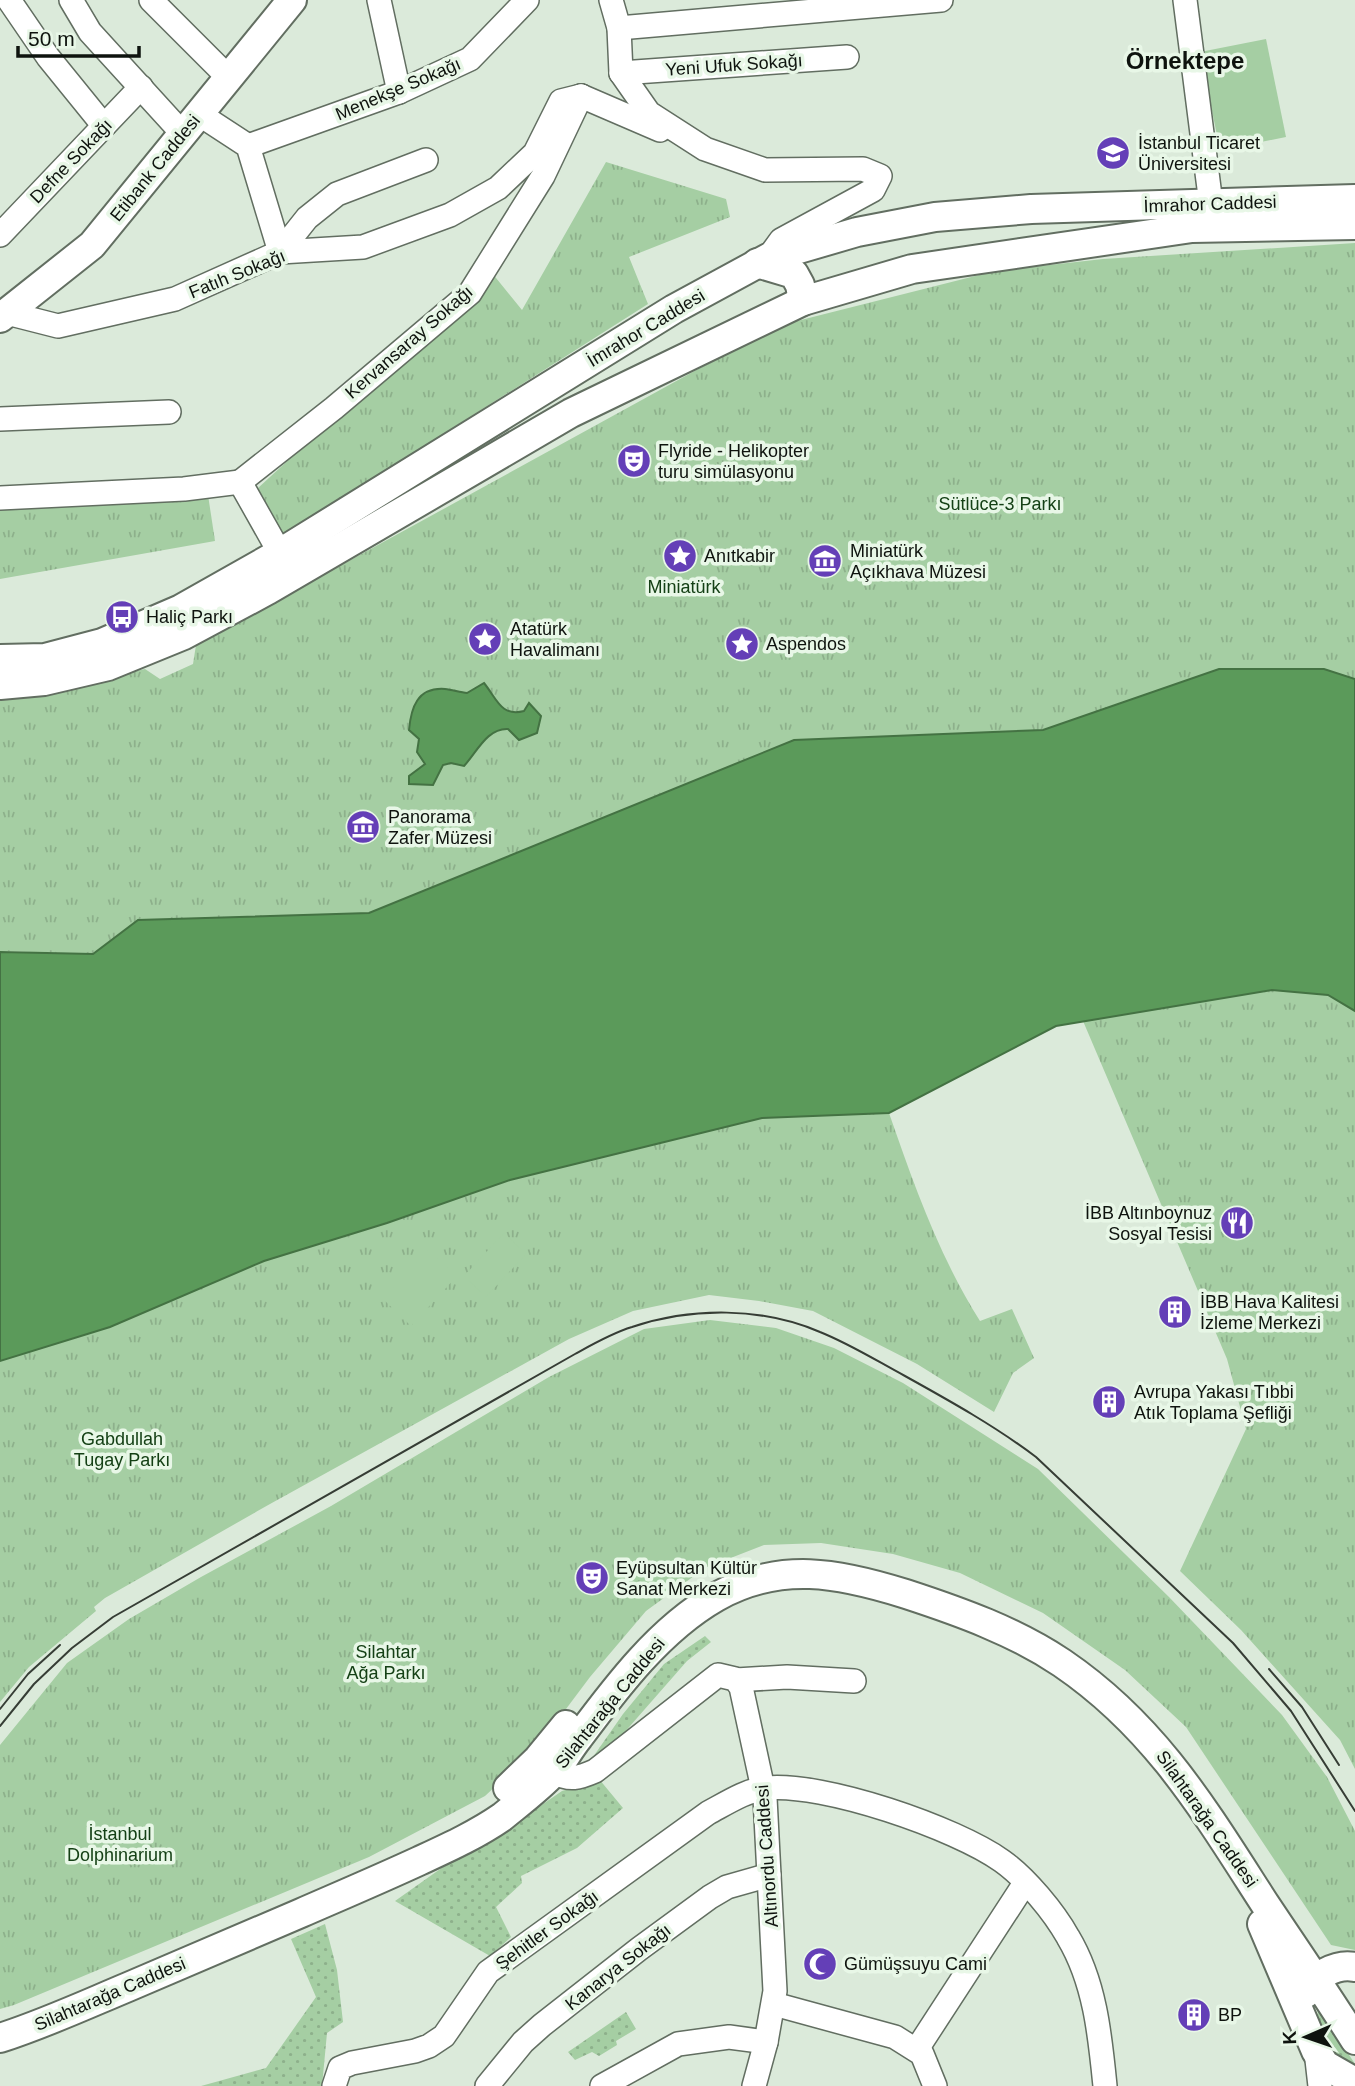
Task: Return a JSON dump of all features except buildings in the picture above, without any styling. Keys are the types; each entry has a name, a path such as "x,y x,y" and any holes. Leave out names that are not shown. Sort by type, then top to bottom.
{"main road":[{"name":"Etibank Caddesi","path":"3,316 92,245 292,0"},
{"name":"İmrahor Caddesi","path":"0,659 45,658 102,643 181,609 280,553 655,321 763,261 857,232 935,217 1031,209 1355,199"},
{"path":"1131,206 1136,235"},
{"name":"İmrahor Caddesi","path":"0,685 44,681 108,666 184,635 268,590 571,413 803,301 912,269 1136,235 1192,228 1355,225"},
{"path":"763,261 794,274 800,285 803,301"},
{"path":"655,321 658,340 668,352 686,356"},
{"name":"Silahtarağa Caddesi","path":"0,2019 324,1884 482,1809 524,1774 637,1637 681,1598 735,1567 761,1559 807,1554 833,1555 864,1562 994,1605 1061,1640 1114,1679 1149,1710 1180,1745 1253,1850 1355,2007"},
{"name":"Silahtarağa Caddesi","path":"0,2038 47,2021 238,1940 461,1842 503,1816 553,1772 578,1738 669,1632 711,1600 737,1586 758,1578 792,1574 836,1575 884,1587 989,1623 1062,1663 1112,1702 1143,1731 1179,1774 1238,1863 1334,1972 1355,2040"},
{"path":"1238,1863 1247,1893 1316,2050 1325,2064 1355,2082"},
{"path":"1301,2015 1307,1989 1334,1972"}],"street":[{"path":"9,0 48,57 104,126"},
{"path":"71,0 90,33 141,87 191,124 248,146 280,252"},
{"path":"151,0 229,78"},
{"path":"379,0 400,92"},
{"name":"Menekşe Sokağı","path":"248,146 400,92 470,59 527,0"},
{"path":"611,0 619,28 621,73 649,113 705,149"},
{"path":"619,28 941,0"},
{"path":"1185,0 1211,204"},
{"name":"Yeni Ufuk Sokağı","path":"621,73 847,57"},
{"name":"Defne Sokağı","path":"0,235 141,87"},
{"path":"581,96 705,149 765,170 863,170 880,176 873,190 781,240 763,261"},
{"name":"Fatıh Sokağı","path":"3,316 58,326 175,299 280,252 363,247 450,215 498,188 535,153 561,101 581,96"},
{"name":"Kervansaray Sokağı","path":"240,482 470,293 543,176 581,96"},
{"path":"280,252 307,218 337,194 426,160"},
{"path":"0,419 169,412"},
{"path":"0,498 184,489 240,482 280,553"},
{"path":"553,1772 568,1779 577,1779 596,1771 718,1675 727,1675 736,1680 787,1677 854,1681"},
{"name":"Altınordu Caddesi","path":"736,1680 741,1687 764,1788 769,1875 774,2004 754,2086"},
{"path":"764,1788 788,1788 827,1794 899,1813 1003,1861 1049,1910 1069,1939 1091,1991 1105,2086"},
{"name":"Şehitler Sokağı","path":"337,2077 429,2046 444,2036 488,1972 708,1813 764,1788"},
{"name":"Kanarya Sokağı","path":"486,2086 523,2042 639,1949 727,1887 769,1875"},
{"path":"917,2049 1025,1883"},
{"path":"774,2004 895,2037 917,2049 926,2063 934,2086"},
{"path":"602,2086 678,2045 729,2036 766,2042"},
{"path":"1316,2050 1320,2086"}],"green space":[{"path":"1266,39 1286,137 1220,150 1200,52"},
{"path":"606,162 726,199 730,217 629,257 648,304 281,537 258,488 492,273 522,310"},
{"name":"Sütlüce-3 Parkı","path":"1355,243 1355,679 1324,669 1219,669 1044,730 794,740 369,913 138,920 93,954 0,951 0,694 33,693 145,669 160,679 193,664 196,645 700,368 793,322 995,271 1103,259"},
{"path":"208,495 215,541 0,579 0,508"},
{"path":"1272,990 1332,995 1355,1010 1355,1769 1340,1740 1241,1630 1180,1571 1246,1429 1227,1359 1083,1021"},
{"name":"Gabdullah Tugay Parkı","path":"889,1113 929,1220 965,1296 980,1321 1012,1309 1034,1358 1013,1373 994,1412 917,1364 813,1311 709,1295 633,1311 569,1339 105,1598 94,1607 96,1611 29,1667 0,1702 0,1361 110,1327 264,1261 387,1223 510,1180 762,1118"},
{"path":"504,1233 526,1254 486,1297 464,1276"},
{"path":"428,1250 457,1276 411,1326 383,1299"},
{"name":"Silahtar Ağa Parkı","path":"710,1320 776,1328 834,1348 903,1383 1038,1469 1169,1597 1282,1715 1327,1777 1355,1831 1355,1950 1331,1945 1186,1727 1125,1670 1043,1613 960,1573 893,1554 821,1543 764,1545 705,1568 646,1611 590,1677 554,1725 485,1796 369,1857 0,2009 0,1745 67,1663 129,1619 331,1506 549,1377 644,1329"},
{"path":"705,1636 711,1642 687,1661 616,1742 586,1767 623,1714 664,1664"},
{"path":"599,1779 623,1808 577,1848 521,1876 522,1883 496,1907 511,1937 490,1956 395,1901 562,1791"},
{"path":"325,1924 337,1970 343,2022 327,2033 322,2086 201,2086 266,2068 316,1997 291,1939"},
{"path":"1317,2006 1355,2064 1355,2072 1333,2057 1319,2024"},
{"path":"626,2012 636,2029 616,2041 617,2045 599,2056 592,2052 575,2060 568,2052"}],"shaded area":[{"path":"1219,669 1324,669 1355,679 1355,1011 1328,995 1272,990 1056,1026 889,1113 762,1118 510,1180 387,1223 264,1261 110,1327 0,1361 0,952 93,954 138,920 369,913 794,740 1043,730"},
{"path":"484,683 505,709 524,711 529,703 541,716 537,733 519,740 508,729 494,732 464,766 451,763 443,765 433,785 409,784 409,776 425,764 417,752 419,739 409,730 417,700 435,689 467,693"}],"tram line":[{"path":"0,1726 34,1684 72,1648 113,1617 575,1354 617,1332 655,1320 703,1313 751,1314 798,1324 863,1353 955,1404 1036,1457 1233,1643 1291,1711 1355,1811"},
{"path":"0,1709 28,1674 60,1645"},
{"path":"1269,1669 1302,1707 1339,1765"}],"place":[{"name":"İstanbul Ticaret Üniversitesi","path":"1113,153"},
{"name":"Flyride - Helikopter turu simülasyonu","path":"634,461"},
{"name":"Anıtkabir","path":"680,556"},
{"name":"Miniatürk Açıkhava Müzesi","path":"825,561"},
{"name":"Haliç Parkı","path":"122,617"},
{"name":"Atatürk Havalimanı","path":"485,639"},
{"name":"Aspendos","path":"742,644"},
{"name":"Panorama Zafer Müzesi","path":"363,827"},
{"name":"İBB Altınboynuz Sosyal Tesisi","path":"1237,1223"},
{"name":"İBB Hava Kalitesi İzleme Merkezi","path":"1175,1312"},
{"name":"Avrupa Yakası Tıbbi Atık Toplama Şefliği","path":"1109,1402"},
{"name":"Eyüpsultan Kültür Sanat Merkezi","path":"592,1578"},
{"name":"Gümüşsuyu Cami","path":"820,1964"},
{"name":"BP","path":"1194,2015"}],"district":[{"name":"Örnektepe","path":"1185,61"}],"park label":[{"name":"Miniatürk","path":"684,587"},
{"name":"İstanbul Dolphinarium","path":"120,1844"}]}
